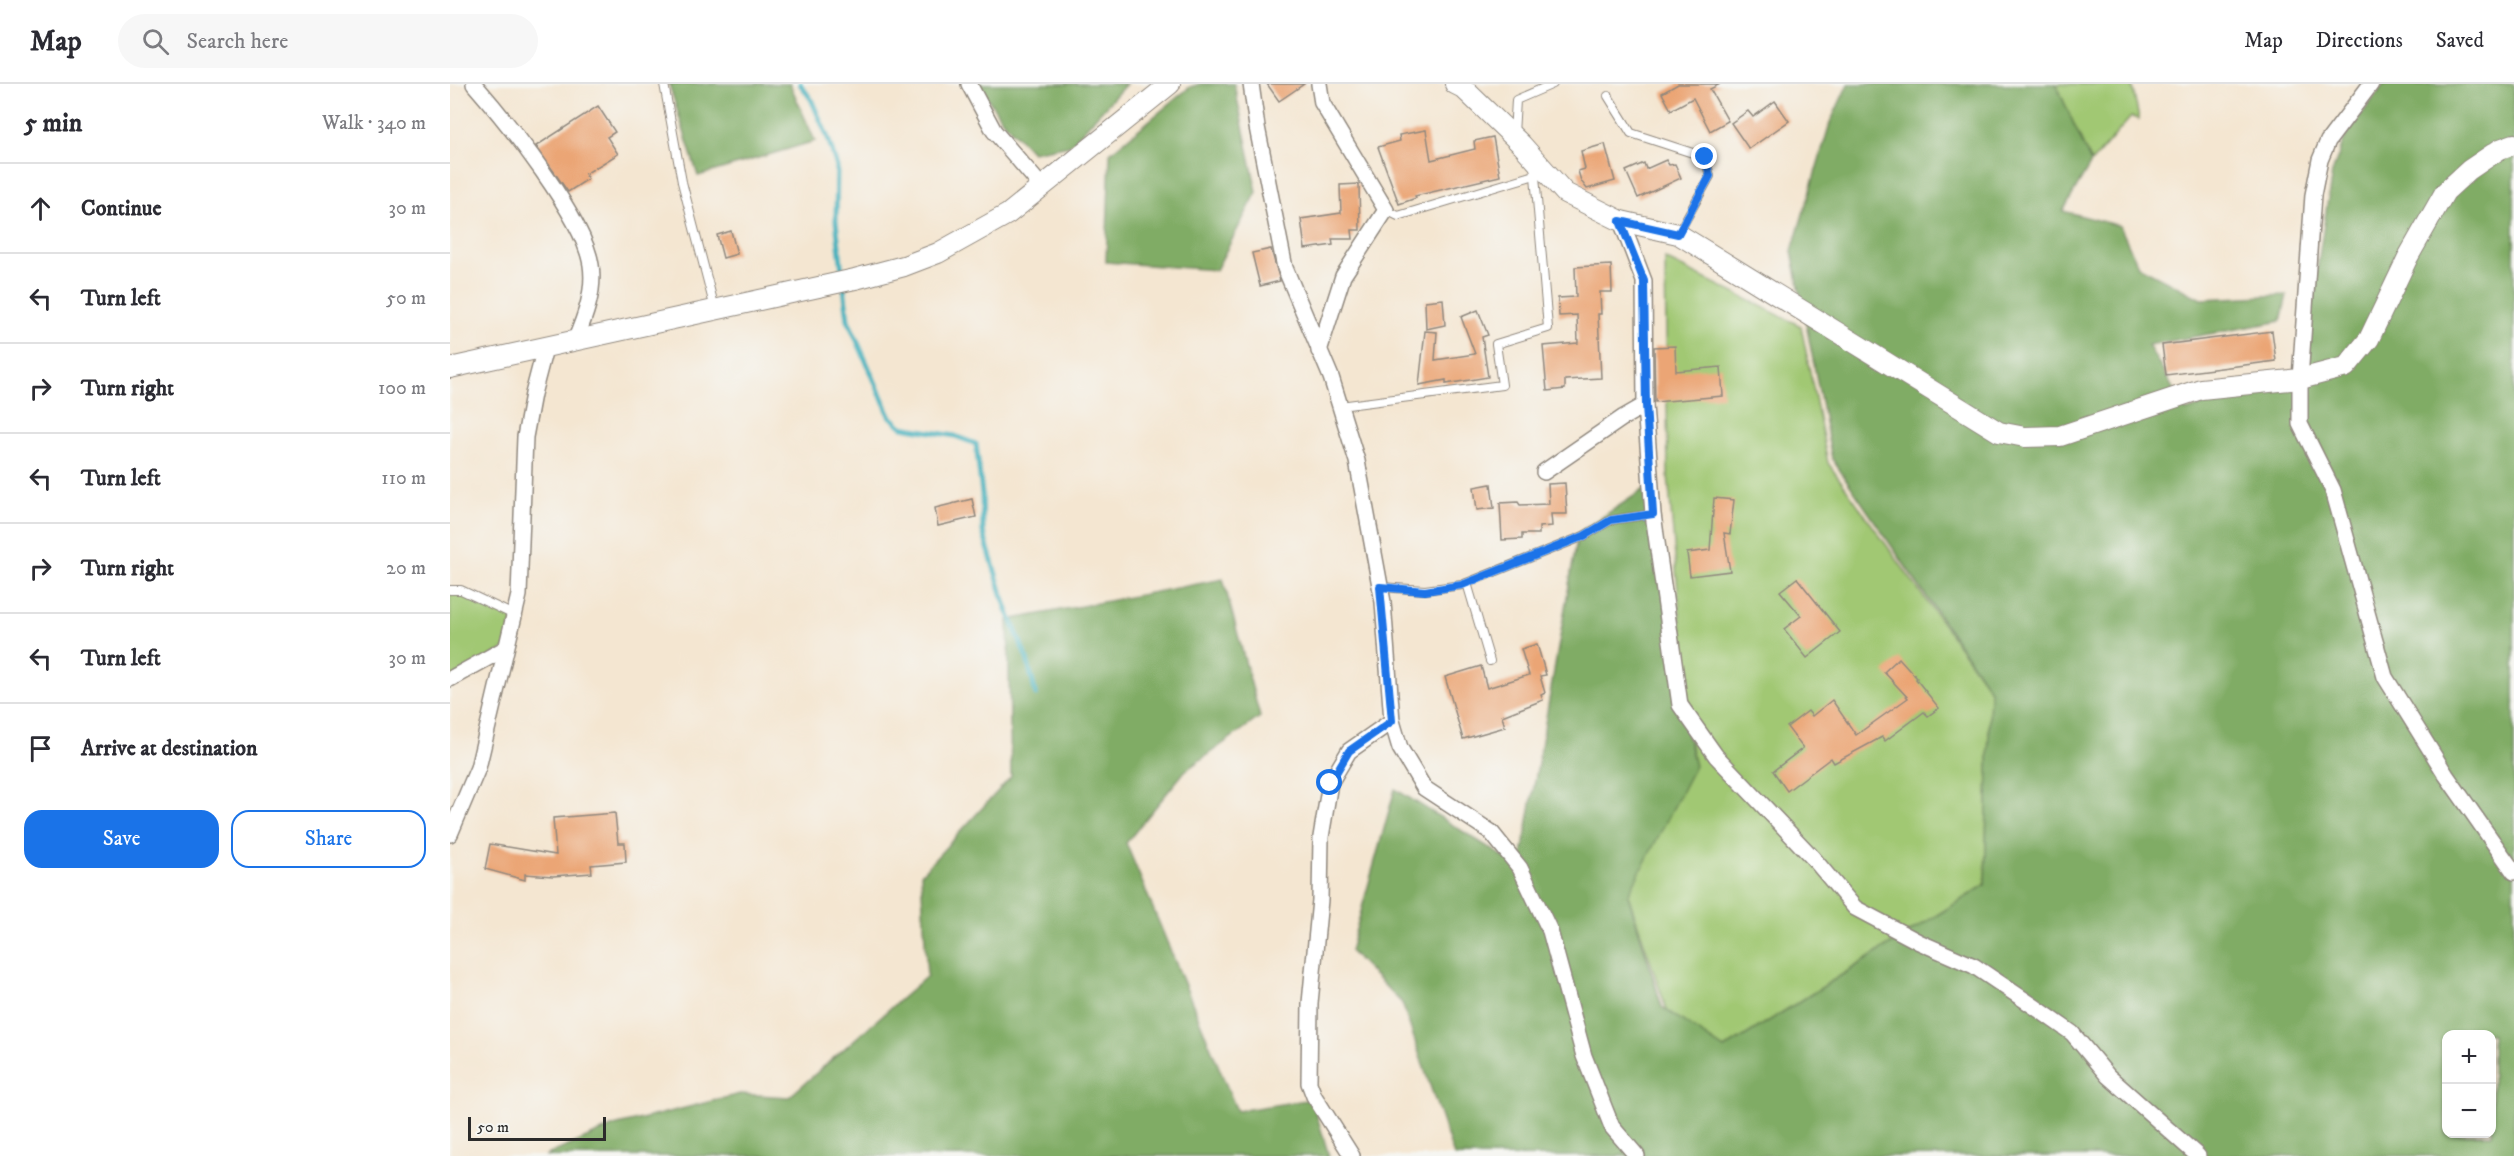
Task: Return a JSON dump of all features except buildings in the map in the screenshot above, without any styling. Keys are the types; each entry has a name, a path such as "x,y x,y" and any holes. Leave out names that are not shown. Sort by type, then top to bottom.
{"street":[{"path":"474,84 543,173 576,224 591,264 592,291 575,341"},
{"path":"969,84 994,130 1042,187"},
{"path":"450,368 904,267 938,253 1008,214 1170,84"},
{"path":"1251,84 1257,128 1285,268 1340,406 1357,461 1380,587 1392,721 1400,748 1424,788 1491,832 1520,868 1550,931 1584,1056 1612,1127 1637,1156"},
{"path":"1319,84 1323,103 1386,210 1343,276 1319,351"},
{"path":"1455,84 1463,88 1514,136 1534,166 1565,193 1620,221 1678,234 1999,432 2025,437 2060,436 2201,389 2300,379 2346,367 2369,339 2408,257 2445,192 2469,170 2500,149 2514,144"},
{"path":"2371,84 2328,141 2320,160 2313,195 2300,379 2300,424 2333,490 2385,677 2446,775 2514,872"},
{"path":"1620,221 1644,281 1646,405 1653,514 1680,705 1716,756 1813,858 1855,908 1919,942 1974,966 2072,1033 2108,1076 2198,1156"},
{"path":"450,834 478,768 519,595 525,437 532,394 545,348"},
{"path":"1544,472 1624,417 1646,405"},
{"path":"450,679 506,648"},
{"path":"1352,1156 1314,1096 1309,1083 1310,1003 1320,900 1321,837 1330,783 1349,751 1392,721"}],"lane":[{"path":"664,84 682,182 716,310"},
{"path":"1514,136 1516,100 1553,84"},
{"path":"1608,96 1631,133 1705,157 1710,176 1678,234"},
{"path":"1340,406 1502,385 1496,344 1548,328 1534,166 1398,216 1386,210"},
{"path":"1380,587 1425,591 1467,583 1584,536 1611,520 1653,514"},
{"path":"1467,583 1490,661"},
{"path":"450,590 461,590 514,615"}],"green space":[{"path":"669,84 790,84 815,141 698,176"},
{"path":"978,84 1126,84 1070,145 1032,152 1002,120"},
{"path":"1201,84 1234,84 1257,192 1216,270 1106,262 1110,153 1190,87"},
{"path":"1848,84 2056,84 2091,163 2063,211 2120,226 2138,266 2201,299 2287,295 2281,321 2148,345 2186,411 2304,371 2306,340 2332,173 2345,137 2384,84 2514,84 2514,1156 1454,1156 1402,1003 1350,951 1395,789 1520,867 1578,533 1649,486 1680,705 1695,766 1628,895 1662,1007 1724,1049 1985,885 1990,690 1832,459 1792,251 1830,123"},
{"path":"2056,84 2132,84 2139,119 2131,117 2091,163"},
{"path":"1665,259 1801,326 1828,463 1990,690 1985,885 1724,1049 1667,1011 1628,895 1692,756 1668,475"},
{"path":"1223,579 1260,717 1185,771 1126,843 1237,1111 1312,1099 1329,1156 545,1156 614,1126 740,1094 789,1097 927,976 921,874 1011,777 1008,620"},
{"path":"450,591 514,615 506,648 450,679"}],"waterway":[{"path":"800,84 811,99 828,138 837,167 836,221 848,320 890,416 902,427 955,436 976,444 982,494 983,532 1006,607 1027,659 1036,695"}],"route":[{"path":"1330,783 1349,751 1392,721 1380,587 1425,591 1462,585 1584,536 1611,520 1653,514 1646,405 1644,281 1620,221 1678,234 1710,176 1705,157"}]}
